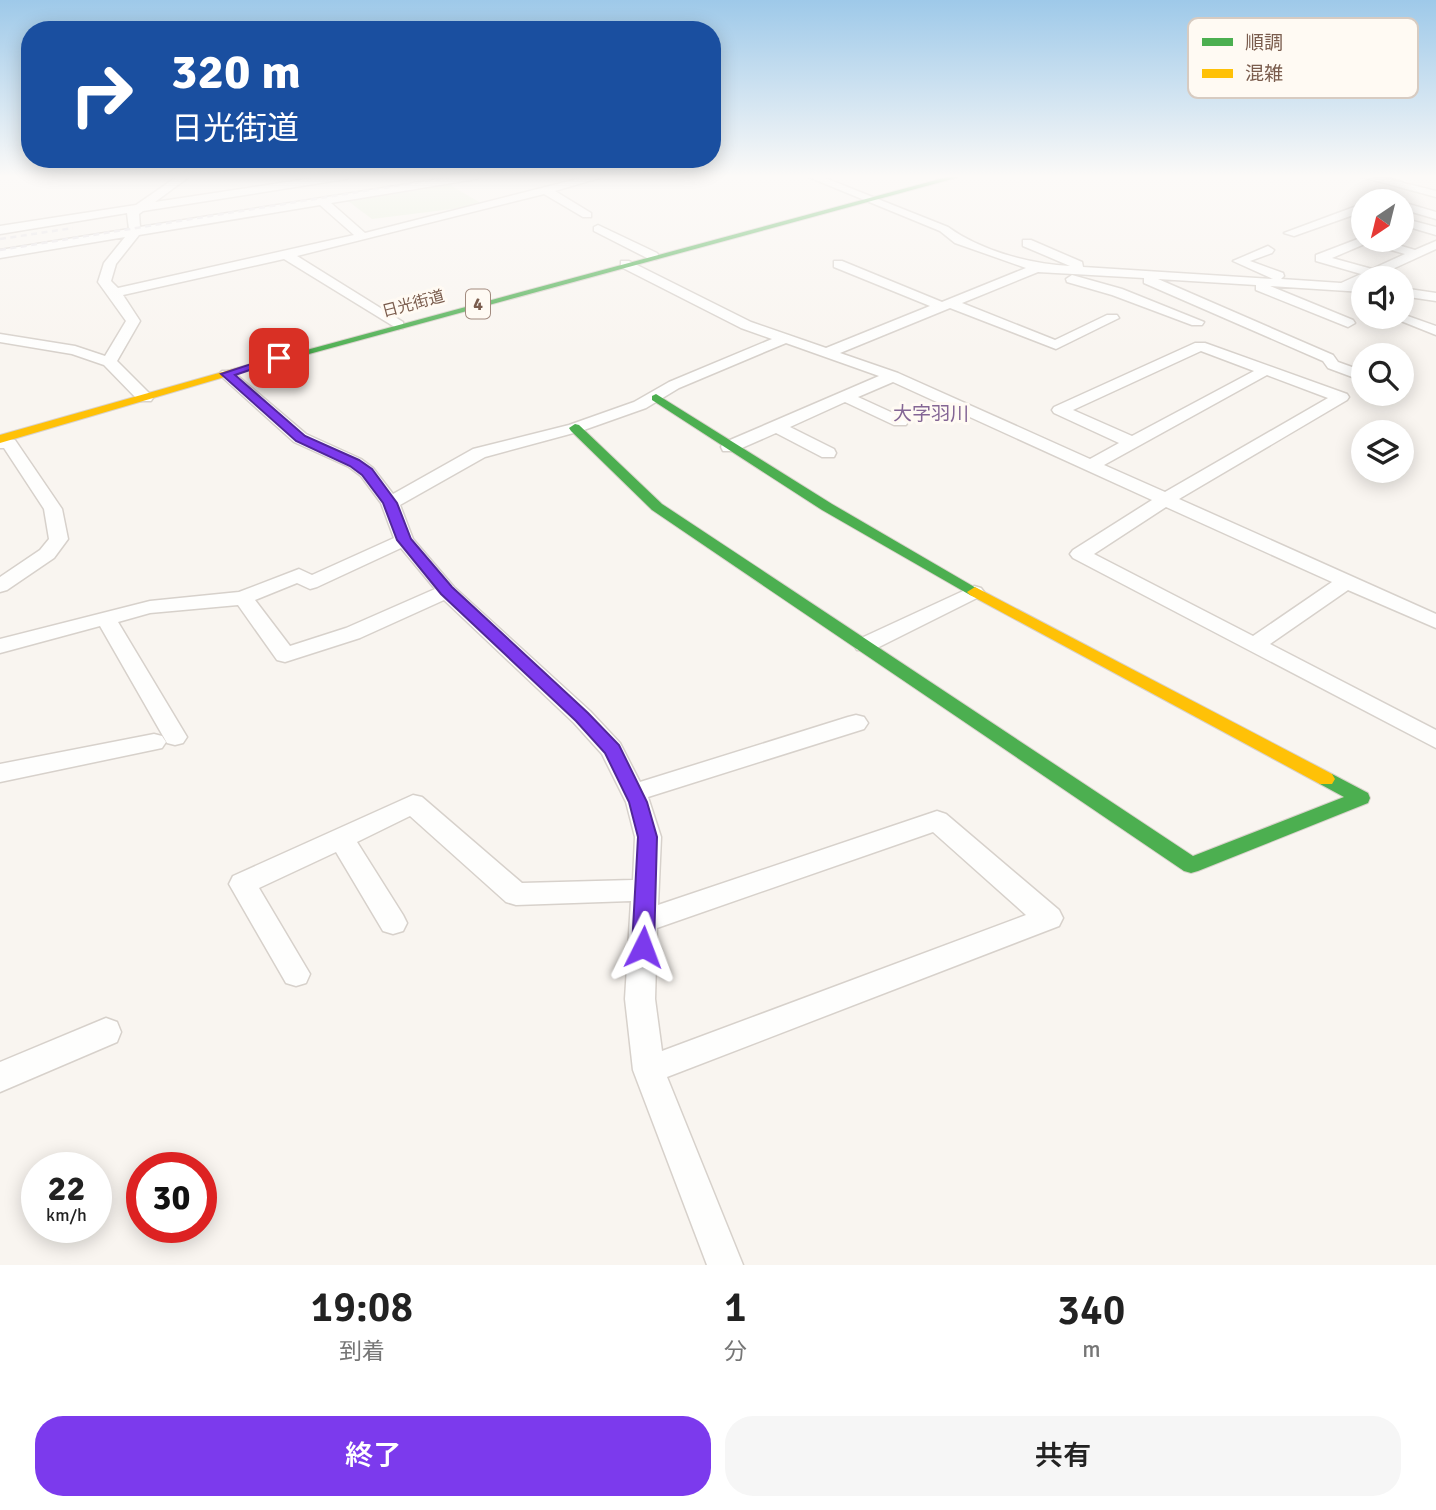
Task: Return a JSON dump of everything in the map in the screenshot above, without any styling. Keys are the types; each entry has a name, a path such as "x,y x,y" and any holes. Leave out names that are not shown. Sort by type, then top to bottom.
{"main road":[{"name":"日光街道","path":"0,441 227,374 733,235"},
{"path":"575,428 657,507 1191,865 1361,798 974,592 729,447 656,398"}],"street":[{"path":"0,254 116,235"},
{"path":"109,362 133,321 115,293 104,282 110,263 133,235"},
{"path":"115,293 371,235"},
{"path":"610,235 653,256"},
{"path":"952,235 959,240 1037,268 1117,292 1196,322"},
{"path":"1027,243 1093,272"},
{"path":"1388,266 1436,245"},
{"path":"1351,246 1320,258 1351,267"},
{"path":"1268,250 1239,261 1351,299"},
{"path":"1409,252 1416,254"},
{"path":"287,255 398,326"},
{"path":"625,264 747,325 893,376 1436,622"},
{"path":"838,264 1056,345 1112,318"},
{"path":"829,352 1037,268 1351,287"},
{"path":"1134,273 1328,358 1333,365 1351,372"},
{"path":"1242,280 1348,323"},
{"path":"1414,290 1436,281"},
{"path":"1343,287 1351,283"},
{"path":"1414,294 1436,296"},
{"path":"1414,323 1436,331"},
{"path":"0,338 75,350 109,362 145,398"},
{"path":"390,503 480,453 575,428 656,398 674,385 784,339"},
{"path":"1131,442 1060,411 1200,346 1341,397 1166,499 1080,554 1436,740"},
{"path":"1091,465 1266,370"},
{"path":"227,374 300,438 355,463 367,472 390,503 404,540 447,591 582,717 612,750 633,793 648,837 640,999 649,1070 725,1265"},
{"path":"729,447 893,376"},
{"path":"844,396 901,422"},
{"path":"776,426 828,453"},
{"path":"0,441 9,444 53,509 59,539 47,554 0,586"},
{"path":"0,646 150,607 243,598 299,575 310,583 404,540"},
{"path":"1254,645 1346,582"},
{"path":"243,598 285,655 353,633 447,591"},
{"path":"865,645 974,592"},
{"path":"0,773 165,740 106,618"},
{"path":"633,793 856,723"},
{"path":"296,974 242,884 413,804 516,894 646,890"},
{"path":"645,921 937,821 1049,918 649,1070"},
{"path":"341,838 393,923"},
{"path":"0,1077 106,1032"}],"railway":[{"path":"0,239 26,235"},
{"path":"0,250 92,235"}],"traffic: fast":[{"path":"283,358 740,235"},
{"path":"656,398 827,507 975,592"},
{"path":"575,428 657,507 1191,865 1361,798 1326,779"}],"traffic: slow":[{"path":"0,439 283,358"},
{"path":"975,592 1326,779"}],"district":[{"name":"大字羽川","path":"931,413"}],"route":[{"path":"279,358 227,374 300,438 355,463 367,472 390,503 404,540 447,591 582,717 612,750 638,802 648,837 643,947"}]}
